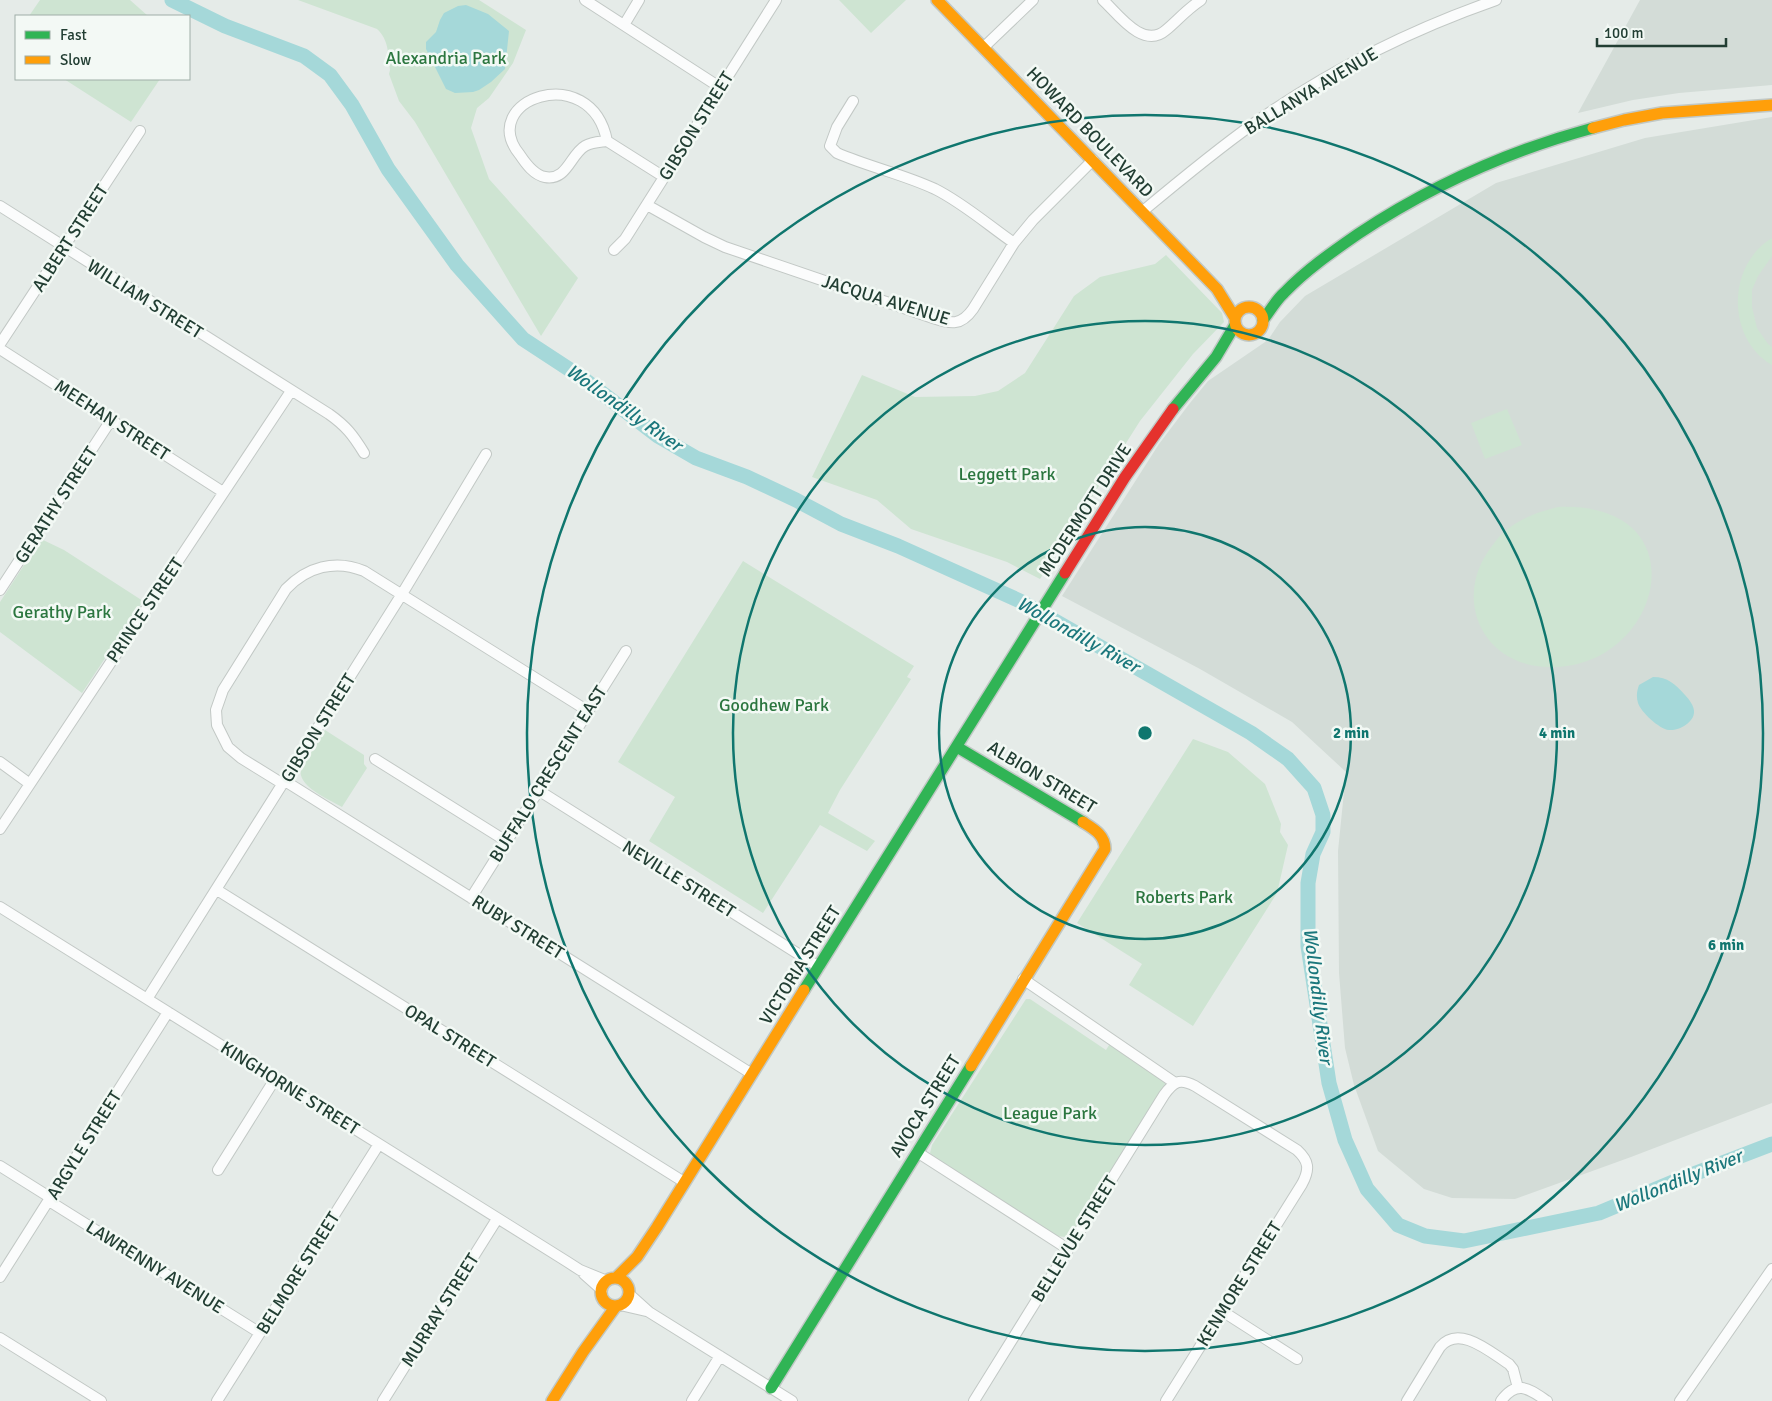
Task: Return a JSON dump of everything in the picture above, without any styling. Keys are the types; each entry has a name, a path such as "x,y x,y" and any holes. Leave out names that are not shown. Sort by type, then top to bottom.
{"main road":[{"name":"HOWARD BOULEVARD","path":"937,0 1144,211 1217,289 1235,321"},
{"path":"1263,320 1282,294 1318,262 1390,213 1463,174 1505,156 1549,140 1624,120 1662,113 1772,104"},
{"name":"HOWARD BOULEVARD","path":"1217,289 1234,300 1251,307"},
{"path":"1251,307 1260,312 1263,325 1258,333 1248,336 1241,334 1235,321 1240,310 1282,294"},
{"name":"MCDERMOTT DRIVE","path":"992,690 1125,477 1176,405 1218,356 1235,321"},
{"name":"MCDERMOTT DRIVE","path":"1218,356 1248,336"},
{"name":"VICTORIA STREET","path":"552,1401 581,1353 584,1341 600,1310 607,1287 637,1257 992,690"},
{"name":"ALBION STREET","path":"957,747 1096,830 1105,842"},
{"name":"AVOCA STREET","path":"771,1388 1101,856 1105,849 1105,842"},
{"name":"VICTORIA STREET","path":"581,1353 590,1345 618,1305 624,1302 637,1257"},
{"path":"618,1305 609,1304 607,1287 624,1282 628,1290"}],"street":[{"path":"585,0 721,88"},
{"path":"624,25 639,0"},
{"name":"GIBSON STREET","path":"614,250 625,239 776,0"},
{"path":"984,47 1033,0"},
{"path":"1103,0 1130,27 1146,36 1155,36 1164,32 1183,13 1201,0"},
{"name":"BALLANYA AVENUE","path":"1144,211 1252,124 1311,86 1375,51 1426,27 1496,0"},
{"path":"607,141 586,145 574,156 560,174 546,177 534,172 516,151 512,143 510,127 516,112 530,100 551,94 574,98 593,110 601,120 607,141 664,177"},
{"path":"852,100 832,136 830,146 837,154 911,179 935,190 957,202 1014,243"},
{"name":"ALBERT STREET","path":"0,344 140,131"},
{"name":"JACQUA AVENUE","path":"647,205 704,238 725,247 946,322 958,322 967,318 1014,243 1033,220 1093,160"},
{"name":"WILLIAM STREET","path":"0,206 291,391 307,399 345,425 364,453"},
{"name":"MEEHAN STREET","path":"0,349 224,492"},
{"name":"PRINCE STREET","path":"0,829 291,391"},
{"name":"GERATHY STREET","path":"0,590 111,420"},
{"name":"GIBSON STREET","path":"148,999 402,594 486,454"},
{"name":"RUBY STREET","path":"588,711 364,571 347,566 321,566 306,573 286,589 227,683 220,696 216,710 217,725 224,740 234,753 284,782 752,1074"},
{"name":"BUFFALO CRESCENT EAST","path":"471,898 626,651"},
{"path":"375,759 506,842"},
{"path":"0,762 30,784"},
{"name":"NEVILLE STREET","path":"538,790 819,967"},
{"name":"OPAL STREET","path":"217,890 684,1182"},
{"name":"KINGHORNE STREET","path":"0,907 607,1287"},
{"path":"1024,979 1177,1082"},
{"name":"ARGYLE STREET","path":"0,1277 168,1012"},
{"path":"218,1170 275,1079"},
{"name":"KENMORE STREET","path":"1166,1401 1302,1184 1307,1174 1308,1166 1304,1157 1297,1150 1196,1086 1187,1082 1177,1082"},
{"name":"BELLEVUE STREET","path":"974,1401 1164,1095 1177,1082"},
{"name":"BELMORE STREET","path":"217,1401 379,1144"},
{"path":"917,1152 1068,1249"},
{"name":"LAWRENNY AVENUE","path":"0,1166 260,1333"},
{"name":"MURRAY STREET","path":"383,1401 497,1218"},
{"path":"1680,1401 1772,1269"},
{"path":"628,1290 649,1312 792,1401"},
{"path":"618,1305 649,1312"},
{"path":"1222,1311 1297,1359"},
{"path":"1407,1401 1443,1344 1456,1337 1470,1340 1509,1364 1513,1370 1518,1388"},
{"path":"0,1338 101,1401"},
{"path":"692,1401 720,1356"},
{"path":"1501,1401 1508,1392 1518,1388 1528,1389 1547,1401"}],"shaded area":[{"path":"1640,0 1772,0 1772,85 1679,93 1633,100 1578,113"},
{"path":"1772,117 1772,1103 1515,1199 1452,1198 1424,1189 1378,1151 1354,1085 1345,1048 1339,973 1338,851 1346,772 1292,722 1200,669 1062,596 1159,444 1190,403 1208,381 1268,340 1280,322 1305,296 1496,183 1645,138"}],"green space":[{"path":"40,0 130,0 147,15 30,15"},
{"name":"Alexandria Park","path":"298,0 479,0 526,30 513,63 489,98 477,108 471,128 489,179 578,278 541,336 415,122 399,101 389,74 387,48 381,33 377,29"},
{"path":"839,0 906,0 871,33"},
{"path":"66,80 159,80 131,122"},
{"path":"1772,238 1772,256 1758,276 1752,290 1752,307 1757,328 1772,347 1772,365 1757,353 1746,338 1740,320 1738,302 1740,283 1747,265 1757,250"},
{"name":"Leggett Park","path":"1166,255 1222,313 1224,322 1193,354 1140,421 1040,579 1007,562 911,529 877,500 812,477 862,375 915,397 975,396 998,391 1025,373 1074,296 1100,277 1155,264"},
{"path":"1507,409 1522,445 1485,459 1471,423"},
{"path":"1558,507 1604,512 1634,530 1649,557 1651,587 1640,617 1617,644 1586,662 1546,667 1523,663 1505,654 1490,641 1480,625 1474,606 1474,586 1480,566 1502,534 1523,519"},
{"name":"Gerathy Park","path":"41,539 64,550 143,601 82,693 0,632 0,602"},
{"name":"Goodhew Park","path":"743,561 914,666 907,677 911,679 840,790 828,813 875,841 867,851 820,825 763,913 649,841 675,797 618,762"},
{"path":"325,730 364,755 364,764 367,768 342,807 314,791 303,781 301,775 301,768"},
{"name":"Roberts Park","path":"1193,739 1228,752 1265,784 1281,824 1280,832 1288,845 1277,893 1193,1026 1129,985 1142,964 1077,923"},
{"name":"League Park","path":"1026,999 1030,999 1106,1050 1111,1042 1167,1081 1071,1234 1066,1237 1056,1236 935,1160 930,1153 932,1145"}],"water":[{"path":"466,5 488,14 509,31 505,69 479,90 455,93 446,89 426,49 426,42 436,32 444,13 458,6"},
{"path":"1653,677 1663,678 1671,682 1690,701 1694,709 1694,715 1686,725 1673,730 1665,729 1651,720 1640,707 1637,696 1639,685"}],"waterway":[{"name":"Wollondilly River","path":"172,0 225,26 304,56 330,75 352,105 388,169 457,265 523,339 581,377 658,436 696,458 747,477 841,524 898,546 1020,601 1251,733 1288,759 1314,788 1323,815 1323,832 1313,854 1308,883 1308,946 1329,1083 1345,1140 1367,1189 1398,1225 1425,1236 1464,1241 1599,1213 1772,1144"}],"traffic: fast":[{"path":"1263,320 1281,296 1310,269 1386,216 1471,171 1531,147 1593,128"},
{"path":"1173,409 1216,357 1235,325"},
{"path":"804,990 1065,573"},
{"path":"957,747 1083,822"},
{"path":"771,1388 971,1066"}],"traffic: slow":[{"path":"937,0 1217,289 1235,318"},
{"path":"1593,128 1662,113 1772,105"},
{"path":"1249,307 1259,311 1263,321 1259,331 1249,335 1239,331 1235,321 1239,311 1249,307"},
{"path":"971,1066 1105,849 1101,836 1083,822"},
{"path":"616,1278 637,1257 657,1227 804,990"},
{"path":"615,1278 625,1282 629,1292 625,1302 615,1306 605,1302 601,1292 605,1282 615,1278"},
{"path":"552,1401 583,1352 616,1306"}],"traffic: jam":[{"path":"1065,573 1125,477 1173,409"}]}
